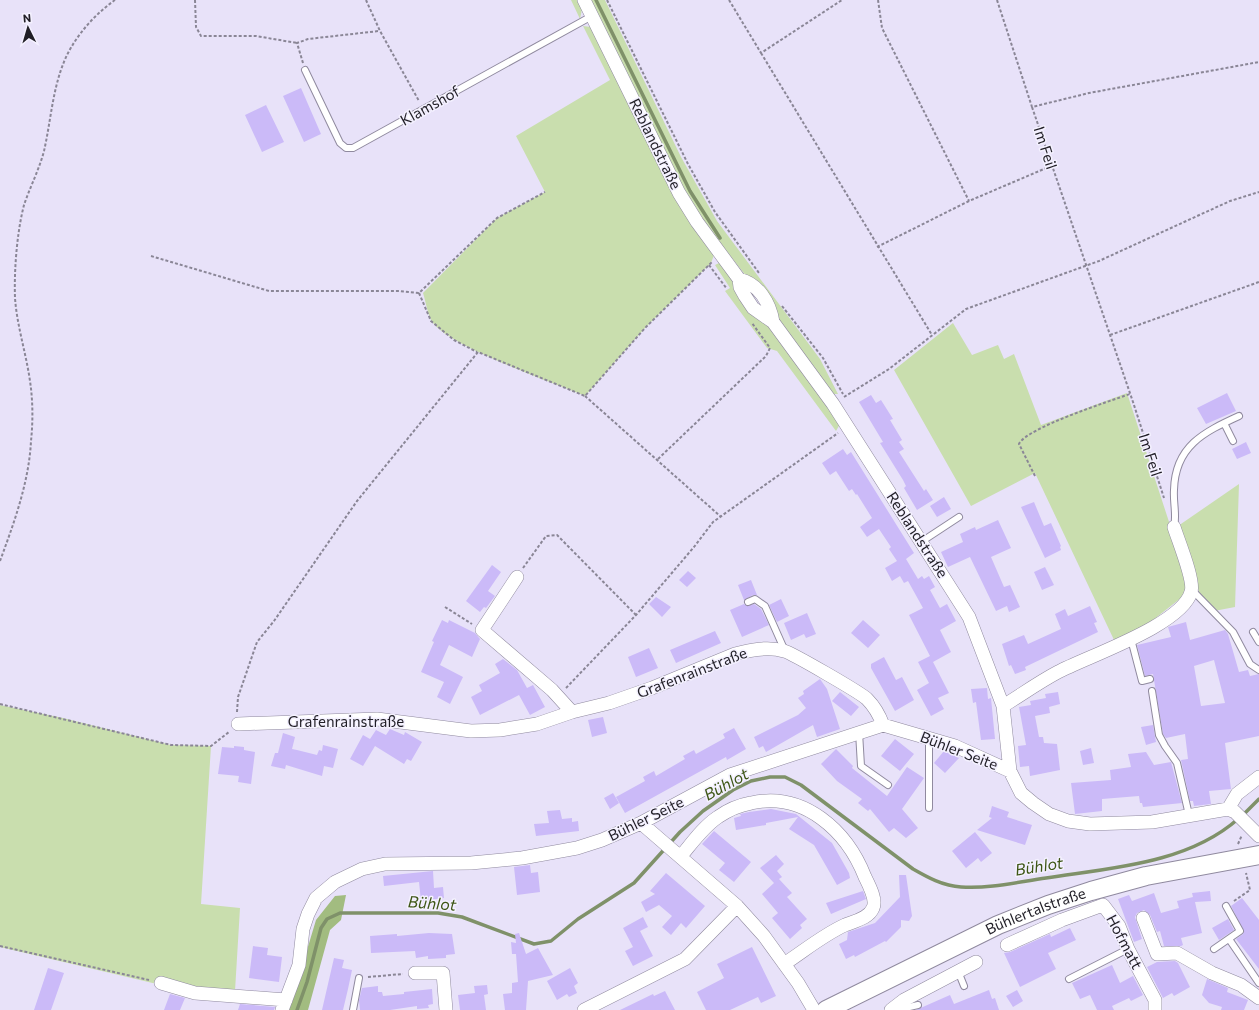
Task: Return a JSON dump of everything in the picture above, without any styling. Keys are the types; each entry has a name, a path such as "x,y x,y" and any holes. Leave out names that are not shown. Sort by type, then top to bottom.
{"main road":[{"name":"Bühlertalstraße","path":"826,1010 998,925 1048,905 1091,891 1146,876 1259,855"}],"street":[{"name":"Reblandstraße","path":"584,0 679,193 721,255 740,279 740,287 753,308 773,322 847,426 969,617 1003,706 1010,771"},
{"path":"1003,706 1058,672 1131,639 1170,616 1185,604 1192,590 1191,580 1174,527"},
{"path":"517,577 482,630 572,712"},
{"name":"Grafenrainstraße","path":"238,724 377,719 470,731 500,730 537,724 572,712 609,704 749,650 785,651 866,697 877,710 883,725"},
{"name":"Bühler Seite","path":"284,1005 299,965 304,929 308,914 316,898 335,882 362,869 385,864 471,863 522,858 577,848 602,840 641,823 730,775 883,725 899,728 929,739 955,746 1010,771 1021,793 1050,814 1068,821 1090,824 1152,822 1189,815 1231,810"},
{"path":"1256,833 1231,810 1237,794 1259,777"},
{"path":"677,854 707,825 719,816 739,806 759,801 777,800 794,803 808,809 825,820 842,836 862,868 874,900 874,907 869,915 836,929 784,964"},
{"path":"641,823 737,906 764,936 798,983 814,1010"},
{"name":"Hofmatt","path":"1007,945 1062,920 1103,905 1119,926 1128,949 1155,1000 1155,1010"},
{"path":"584,1010 685,960 737,906"},
{"name":"Hofmatt","path":"1143,918 1157,954 1177,953 1212,973 1241,985 1259,998"},
{"path":"891,1010 904,1000 976,962"},
{"path":"415,973 443,973 446,1010"},
{"path":"161,983 195,993 284,1005"}],"lane":[{"name":"Klamshof","path":"305,70 340,143 346,148 353,148 592,16"},
{"path":"1174,527 1176,522 1174,486 1183,458 1195,440 1207,431 1239,416"},
{"path":"1224,423 1233,441"},
{"path":"921,542 959,517"},
{"path":"1192,590 1233,632 1250,664 1259,670"},
{"path":"748,602 755,599 765,606 785,651"},
{"path":"1253,632 1259,642"},
{"path":"1131,639 1142,680 1150,679"},
{"path":"1152,691 1159,735 1164,746 1177,763 1189,815"},
{"path":"858,732 861,766 888,785"},
{"path":"929,739 929,808"},
{"path":"1214,949 1240,931 1226,906"},
{"path":"1229,939 1259,983"},
{"path":"1069,979 1128,949"},
{"path":"958,971 964,986"},
{"path":"353,1010 359,978"},
{"path":"897,1010 918,1004"}],"path":[{"path":"0,561 22,494 29,463 31,441 30,382 16,298 16,263 21,219 43,152 57,84 64,63 80,34 104,8 114,0"},
{"path":"195,0 196,27 201,36 256,36 297,43 308,39 380,31"},
{"path":"366,0 380,31 424,109"},
{"path":"608,0 699,185 714,212 760,276"},
{"path":"729,0 932,336"},
{"path":"761,53 842,0"},
{"path":"878,0 882,28 969,201"},
{"name":"Im Feil","path":"996,0 1166,504"},
{"path":"297,43 305,70"},
{"path":"1032,107 1089,93 1259,62"},
{"path":"877,247 969,201 1051,166"},
{"path":"419,293 497,218 545,192"},
{"path":"779,301 823,358 844,397 889,368 966,309 1099,261 1230,201 1259,192"},
{"path":"585,396 645,328 721,255"},
{"path":"152,256 269,291 399,290 419,293"},
{"path":"709,265 727,290"},
{"path":"1110,335 1259,282"},
{"path":"419,293 432,321 454,340 478,352 585,396 658,459 720,516"},
{"path":"658,459 766,356 770,348 748,319"},
{"path":"0,704 171,745 211,746 238,724 238,697 256,642 274,620 357,501 478,352"},
{"path":"1035,476 1019,444 1021,439 1044,426 1130,394"},
{"path":"557,697 636,615 694,547 713,522 847,426"},
{"path":"517,577 546,536 557,535 636,615"},
{"path":"445,607 482,630"},
{"path":"0,946 161,983"},
{"path":"359,978 415,973"}],"green space":[{"path":"571,0 578,0 582,9 580,19"},
{"path":"591,0 605,0 681,157 717,221 820,359 838,394 834,394 750,281 709,229 683,188"},
{"path":"583,26 591,27 714,255 711,263 645,328 585,396 527,373 456,341 440,330 431,320 423,293 497,218 545,192 516,136 610,80"},
{"path":"721,262 754,313 770,328 840,424 836,431 777,351 767,348 725,291 730,288 715,265"},
{"path":"953,323 972,355 998,345 1004,359 1014,354 1041,425 1127,393 1185,571 1186,594 1148,624 1115,642 1035,473 971,506 894,370"},
{"path":"1239,484 1235,607 1214,611 1200,595 1178,526"},
{"path":"0,705 63,718 171,745 211,746 201,904 240,908 235,991 195,993 0,947"},
{"path":"346,895 341,920 330,930 308,1010 289,1010 316,920 335,896"}],"building":[{"path":"301,88 321,134 304,142 283,96"},
{"path":"266,105 284,142 262,152 245,115"},
{"path":"1227,393 1236,411 1206,424 1197,408"},
{"path":"871,395 876,403 881,400 893,419 890,420 902,440 899,442 904,449 899,452 924,491 926,489 933,500 917,510 904,488 906,486 903,480 880,443 883,442 859,402"},
{"path":"1246,442 1251,453 1237,459 1232,449"},
{"path":"843,449 847,455 851,452 914,553 906,559 918,579 922,576 924,579 929,576 935,587 930,590 940,608 947,604 956,621 940,630 951,652 933,662 949,693 938,698 944,709 931,716 917,690 929,683 918,662 930,656 909,615 923,608 908,581 904,583 900,576 892,581 885,568 897,561 889,549 891,547 879,529 867,537 860,527 872,518 857,494 856,495 852,489 849,491 836,471 830,475 822,463"},
{"path":"944,497 951,509 937,517 930,506"},
{"path":"1034,502 1044,526 1051,523 1061,546 1061,550 1045,558 1021,507"},
{"path":"998,520 1011,548 991,557 1004,587 1010,585 1020,607 1009,612 1007,606 996,611 970,557 948,567 941,552 963,542 960,534 975,527 976,530"},
{"path":"492,565 501,572 488,591 495,596 486,608 484,607 480,612 466,601"},
{"path":"1045,567 1054,585 1042,590 1034,572"},
{"path":"688,571 696,578 687,587 679,580"},
{"path":"751,580 757,595 753,595 744,600 738,585"},
{"path":"656,597 671,607 662,617 649,604"},
{"path":"781,599 789,616 777,622 769,605"},
{"path":"744,604 748,606 754,604 761,609 769,625 742,637 730,610"},
{"path":"1090,606 1097,622 1094,623 1098,632 1025,667 1026,670 1015,674 1011,665 1009,666 1002,644 1024,635 1028,644 1061,629 1055,614 1065,609 1068,616"},
{"path":"807,613 816,634 806,638 804,634 791,640 784,623"},
{"path":"442,620 448,623 449,620 475,633 480,639 472,657 449,645 440,665 463,677 450,704 437,697 444,682 421,672 434,642 432,641"},
{"path":"863,620 880,635 868,648 851,633"},
{"path":"1186,622 1190,640 1225,630 1228,634 1239,672 1248,670 1250,676 1259,674 1259,736 1225,743 1231,789 1209,791 1211,804 1194,806 1193,801 1190,801 1181,760 1188,759 1185,734 1166,738 1163,734 1153,674 1145,676 1137,645 1171,637 1168,627","holes":["1214,660 1225,703 1201,706 1194,666"]},
{"path":"715,631 721,643 676,663 670,650"},
{"path":"649,648 658,668 636,677 628,657"},
{"path":"884,657 896,680 902,677 914,700 895,711 871,668 871,664"},
{"path":"503,659 517,670 527,688 533,685 545,707 530,715 519,695 480,715 471,697 482,691 479,685 500,673 495,664"},
{"path":"820,679 827,689 840,729 817,737 813,725 766,752 763,746 759,748 754,737 798,715 806,708 798,698 804,694 803,691"},
{"path":"987,688 988,699 991,698 995,739 981,740 976,702 973,703 971,689"},
{"path":"840,692 859,707 851,716 832,701"},
{"path":"1058,692 1060,704 1049,707 1050,713 1035,716 1039,737 1043,737 1044,743 1057,744 1060,770 1030,776 1029,766 1020,767 1018,746 1026,745 1019,707 1031,705 1030,701 1046,698 1045,694"},
{"path":"603,717 607,733 592,737 588,720"},
{"path":"1153,725 1156,742 1146,745 1141,727"},
{"path":"734,728 746,749 727,760 726,757 625,813 616,797 645,781 643,777 654,771 656,776 685,759 683,756 694,750 696,754 725,738 723,734"},
{"path":"390,729 404,735 405,732 422,742 411,761 407,759 404,764 375,746 363,766 350,759 363,735 370,739 376,730 386,735"},
{"path":"283,733 295,737 292,749 317,755 319,750 322,751 323,745 338,749 333,768 324,766 322,776 286,765 285,769 271,766 275,753 278,753"},
{"path":"895,739 914,754 900,771 881,756"},
{"path":"234,746 244,747 244,750 255,752 251,784 238,782 239,776 218,774 222,747 234,748"},
{"path":"1091,748 1094,763 1083,765 1080,751"},
{"path":"836,749 853,766 852,768 887,796 907,767 924,778 902,809 918,828 906,838 894,828 889,832 870,809 868,811 858,803 862,799 837,781 821,764"},
{"path":"944,751 959,758 945,773 934,763"},
{"path":"1146,752 1154,765 1171,762 1182,803 1143,807 1142,803 1140,803 1139,796 1102,799 1102,811 1075,814 1071,783 1111,780 1110,770 1131,767 1128,754"},
{"path":"613,793 619,803 610,809 604,798"},
{"path":"992,806 1009,812 1007,817 1032,825 1025,845 977,830 992,818 989,817"},
{"path":"771,809 796,814 832,843 849,873 850,878 837,885 814,845 789,829 798,817 766,823 766,825 736,830 734,818 741,816 740,814"},
{"path":"560,810 562,819 572,818 572,822 578,821 579,831 536,836 534,824 549,823 547,811"},
{"path":"714,831 751,862 734,882 719,870 725,863 702,844"},
{"path":"975,832 992,853 981,862 978,858 966,868 952,851"},
{"path":"776,855 784,864 777,871 782,877 779,879 792,893 787,897 807,919 800,925 802,928 790,939 772,918 778,913 762,894 774,883 760,868"},
{"path":"530,865 531,873 538,872 540,892 517,895 514,867"},
{"path":"433,871 434,888 443,887 444,898 421,901 419,882 384,886 383,876"},
{"path":"666,873 705,906 686,928 681,923 671,935 662,927 672,916 659,905 646,912 641,902 655,894 650,891"},
{"path":"899,875 906,875 912,916 909,921 901,920 901,927 886,942 885,941 855,957 854,955 846,959 839,944 847,940 848,932 875,923 900,897"},
{"path":"863,891 866,899 831,914 826,903"},
{"path":"1210,891 1211,901 1195,902 1202,933 1181,938 1183,945 1181,946 1164,946 1160,931 1157,932 1150,915 1144,910 1137,913 1135,917 1142,939 1134,942 1118,899 1129,895 1132,901 1154,893 1161,913 1179,908 1177,901 1193,897 1192,893"},
{"path":"1242,898 1259,920 1259,969 1236,939 1243,934 1244,931 1231,906"},
{"path":"643,917 648,927 640,931 653,956 633,966 625,951 633,947 623,928"},
{"path":"1228,919 1234,930 1219,940 1212,928"},
{"path":"1070,928 1076,940 1048,953 1056,969 1020,987 1004,953 1010,952 1050,934 1051,937"},
{"path":"429,933 452,934 455,954 446,955 446,958 428,959 428,956 416,958 415,951 371,953 370,936 397,934 397,936"},
{"path":"519,933 526,954 538,948 553,975 528,981 526,1010 505,1010 503,994 512,993 512,983 518,982 516,954 512,954 511,942 516,943 515,934"},
{"path":"253,946 268,948 267,955 282,957 279,982 249,978"},
{"path":"752,947 776,996 761,1003 758,997 730,1010 706,1010 697,992 724,978 717,964"},
{"path":"334,958 344,960 342,968 352,970 348,989 343,1010 322,1010"},
{"path":"1175,961 1178,963 1190,987 1174,996 1172,993 1163,998 1147,967 1157,962"},
{"path":"1112,965 1120,983 1133,976 1143,995 1131,1001 1129,998 1112,1006 1114,1010 1097,1010 1090,995 1080,999 1072,983"},
{"path":"48,968 64,973 51,1010 34,1010"},
{"path":"570,968 578,983 574,986 577,993 569,997 567,994 557,1000 547,981"},
{"path":"1207,979 1228,988 1227,992 1248,1000 1244,1010 1221,1010 1222,1007 1209,1003 1202,995"},
{"path":"487,985 488,994 484,995 486,1010 460,1010 458,995 475,993 474,986"},
{"path":"378,986 378,992 382,992 383,996 432,989 433,1004 428,1005 429,1008 417,1009 417,1006 390,1010 360,1010 359,1000 362,988"},
{"path":"989,990 992,999 995,998 999,1010 916,1010 950,995 954,1004"},
{"path":"1017,990 1023,1001 1013,1007 1006,996"},
{"path":"665,991 675,1010 620,1010 653,994 654,996"},
{"path":"170,994 185,998 180,1010 164,1010"},
{"path":"240,1004 275,1007 274,1010 238,1010"}],"waterway":[{"path":"596,0 690,191 720,238"},
{"name":"Bühlot","path":"297,1010 307,982 321,928 327,919 340,913 438,913 462,917 534,944 551,941 578,919 634,883 680,832 703,811 733,790 751,781 770,777 785,777 801,785 913,869 942,883 961,887 1004,885 1147,862 1172,855 1195,846 1218,834 1238,819"},
{"name":"Bühlot","path":"1243,815 1259,799"}]}
